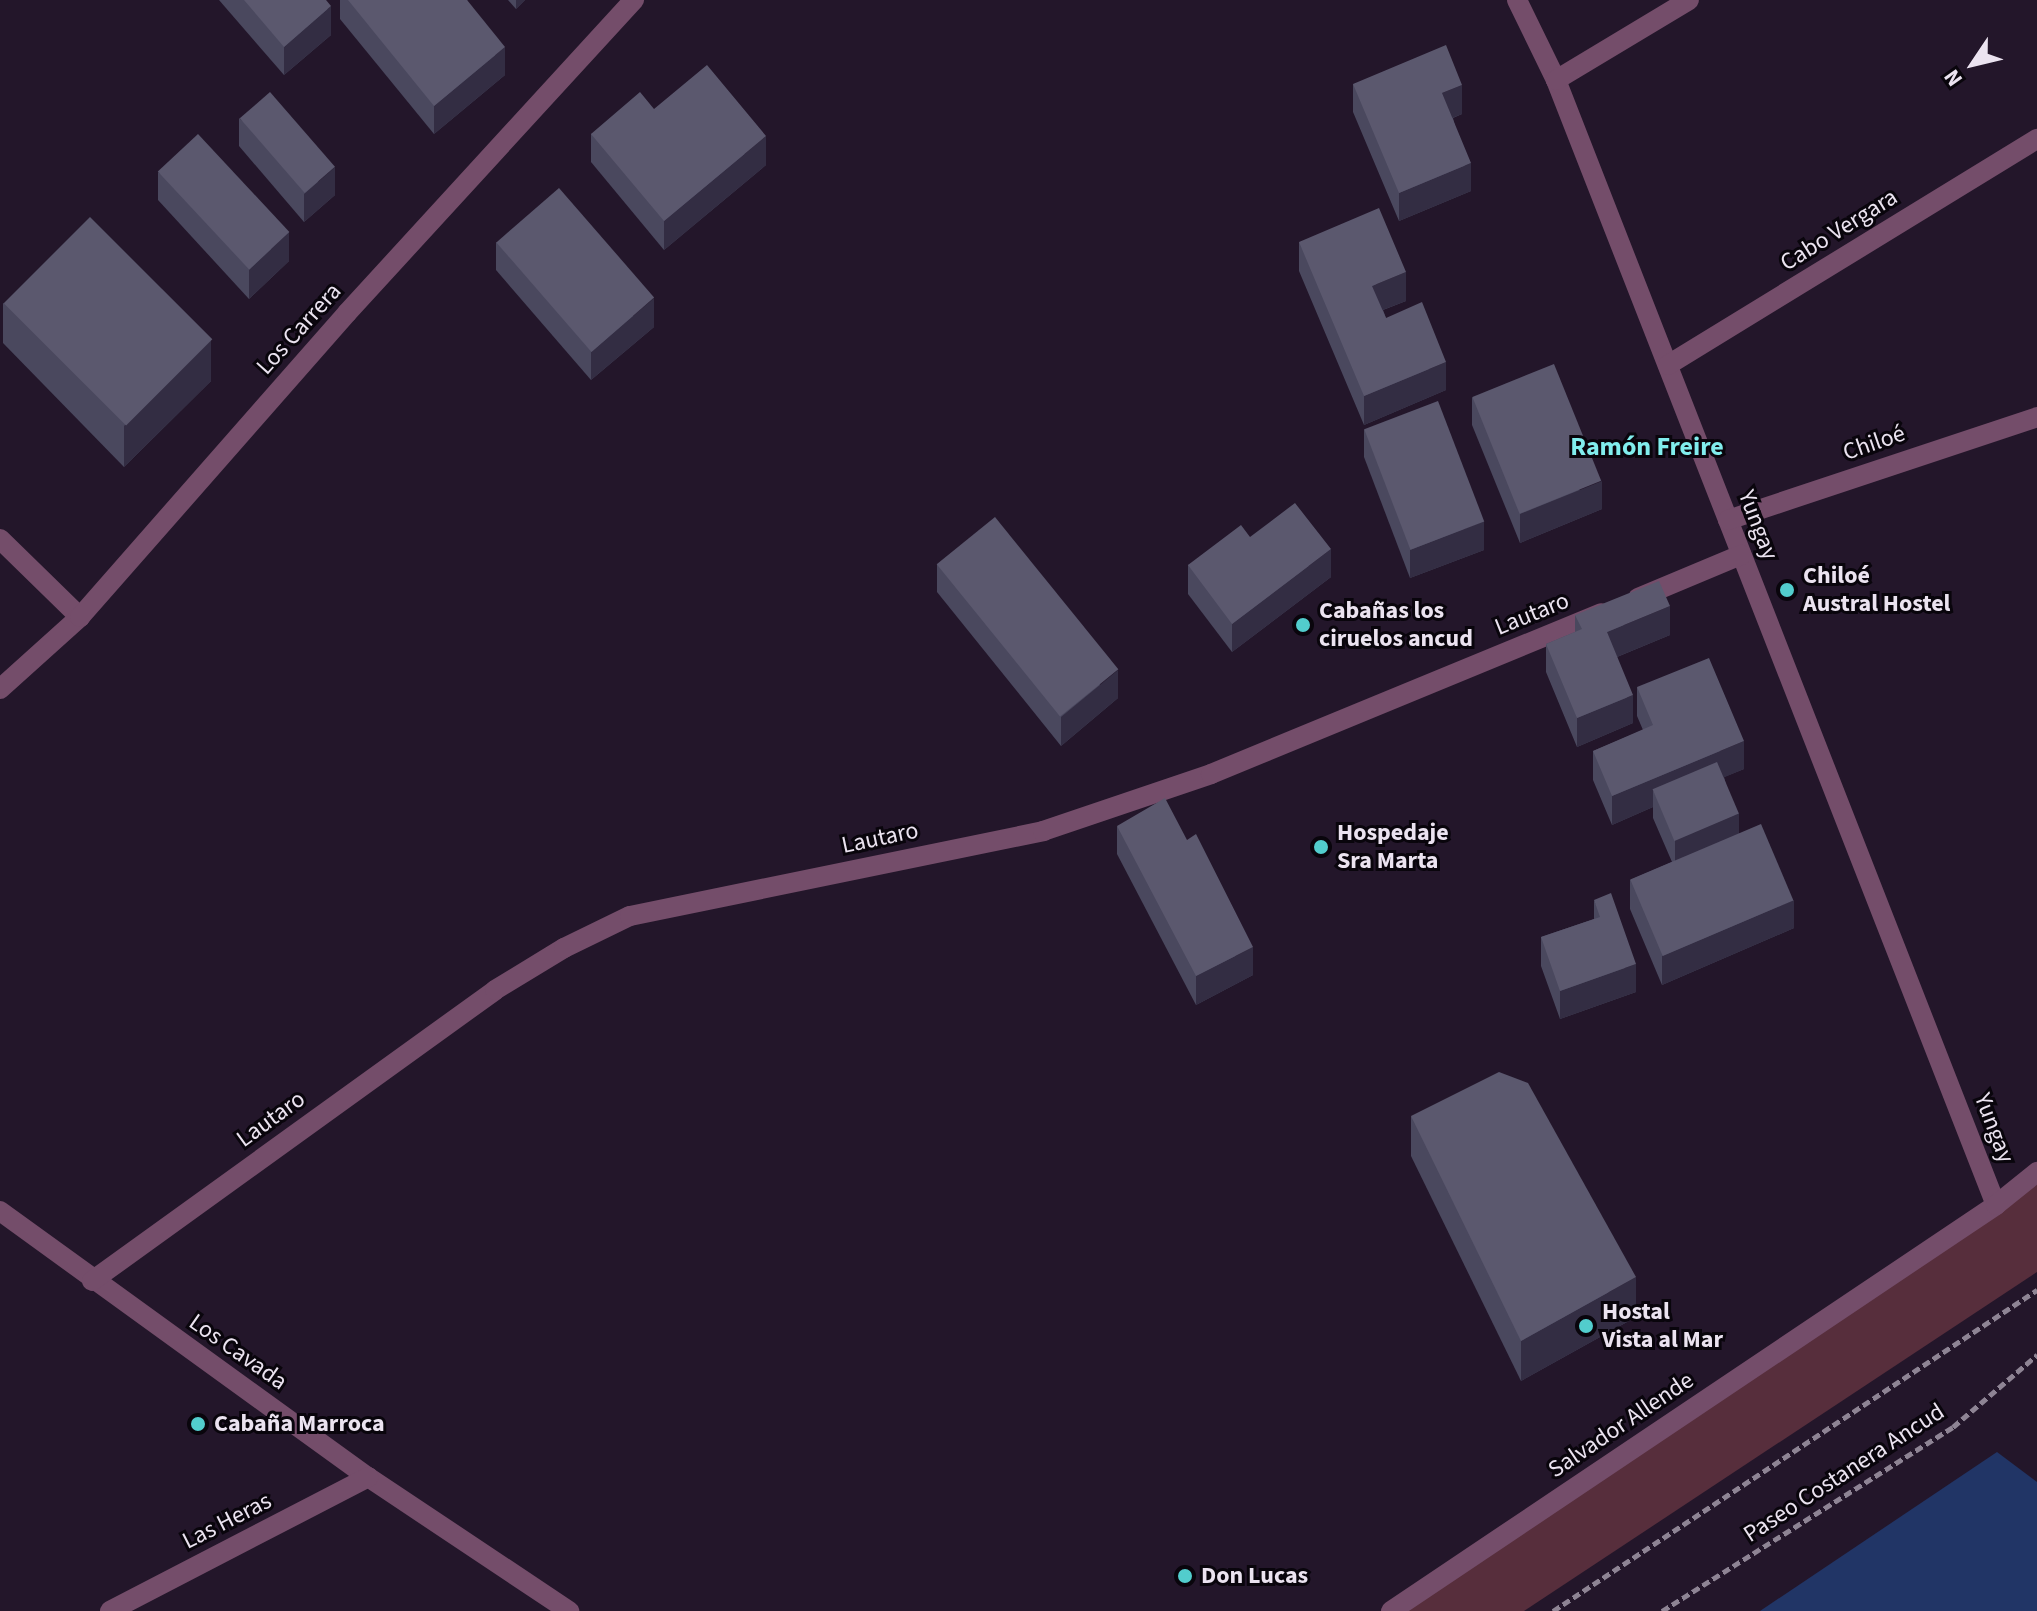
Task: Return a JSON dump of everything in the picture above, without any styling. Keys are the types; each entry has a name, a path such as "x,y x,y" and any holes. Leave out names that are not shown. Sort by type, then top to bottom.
{"street":[{"name":"Los Carrera","path":"0,689 80,617 347,313 634,0"},
{"name":"Yungay","path":"1517,0 1556,80 1996,1205"},
{"path":"1556,80 1689,0"},
{"name":"Cabo Vergara","path":"1668,365 2037,139"},
{"name":"Chiloé","path":"1728,520 2037,417"},
{"path":"0,539 80,617"},
{"name":"Lautaro","path":"92,1281 495,990 564,948 630,916 1043,831 1211,774 1741,555"},
{"name":"Salvador Allende","path":"1391,1611 1996,1205 2037,1172"},
{"name":"Los Cavada","path":"0,1211 92,1281 368,1477 569,1611"},
{"name":"Las Heras","path":"110,1611 368,1477"}],"path":[{"path":"1553,1611 2037,1290"},
{"name":"Paseo Costanera Ancud","path":"1662,1611 1953,1427 2037,1355"}],"shaded area":[{"path":"2037,1181 2037,1272 1524,1611 1392,1611"}],"water":[{"path":"1997,1452 2037,1482 2037,1611 1760,1611"}],"building":[{"path":"244,0 326,0 331,6 284,47"},
{"path":"348,0 467,0 505,47 434,106"},
{"path":"1446,45 1462,85 1442,93 1471,163 1399,193 1353,84"},
{"path":"707,65 766,136 664,221 591,134 640,92 654,109"},
{"path":"270,92 335,167 305,193 240,118"},
{"path":"198,134 289,232 249,270 158,172"},
{"path":"559,188 654,297 591,352 496,242"},
{"path":"1379,208 1406,272 1372,286 1386,318 1422,302 1446,362 1364,396 1299,242"},
{"path":"90,217 212,339 126,426 4,303"},
{"path":"1554,364 1601,481 1520,514 1472,397"},
{"path":"1438,401 1484,521 1410,550 1364,429"},
{"path":"1295,503 1331,549 1232,624 1188,565 1241,525 1250,537"},
{"path":"995,517 1118,669 1060,717 937,564"},
{"path":"1659,581 1670,606 1607,632 1633,695 1577,718 1546,644 1582,629 1575,615"},
{"path":"1709,658 1744,741 1612,796 1593,751 1653,725 1637,687"},
{"path":"1717,762 1739,814 1674,841 1653,789"},
{"path":"1165,798 1187,840 1196,834 1253,947 1196,976 1117,826"},
{"path":"1761,824 1793,900 1663,956 1630,879"},
{"path":"1611,893 1636,964 1560,991 1541,937 1600,917 1594,900"},
{"path":"1499,1072 1528,1083 1636,1277 1521,1341 1411,1116"}],"place":[{"name":"Chiloé Austral Hostel","path":"1787,590"},
{"name":"Cabañas los ciruelos ancud","path":"1303,625"},
{"name":"Hospedaje Sra Marta","path":"1321,847"},
{"name":"Hostal Vista al Mar","path":"1586,1326"},
{"name":"Cabaña Marroca","path":"198,1424"},
{"name":"Don Lucas","path":"1185,1576"}],"district":[{"name":"Ramón Freire","path":"1647,447"}]}
